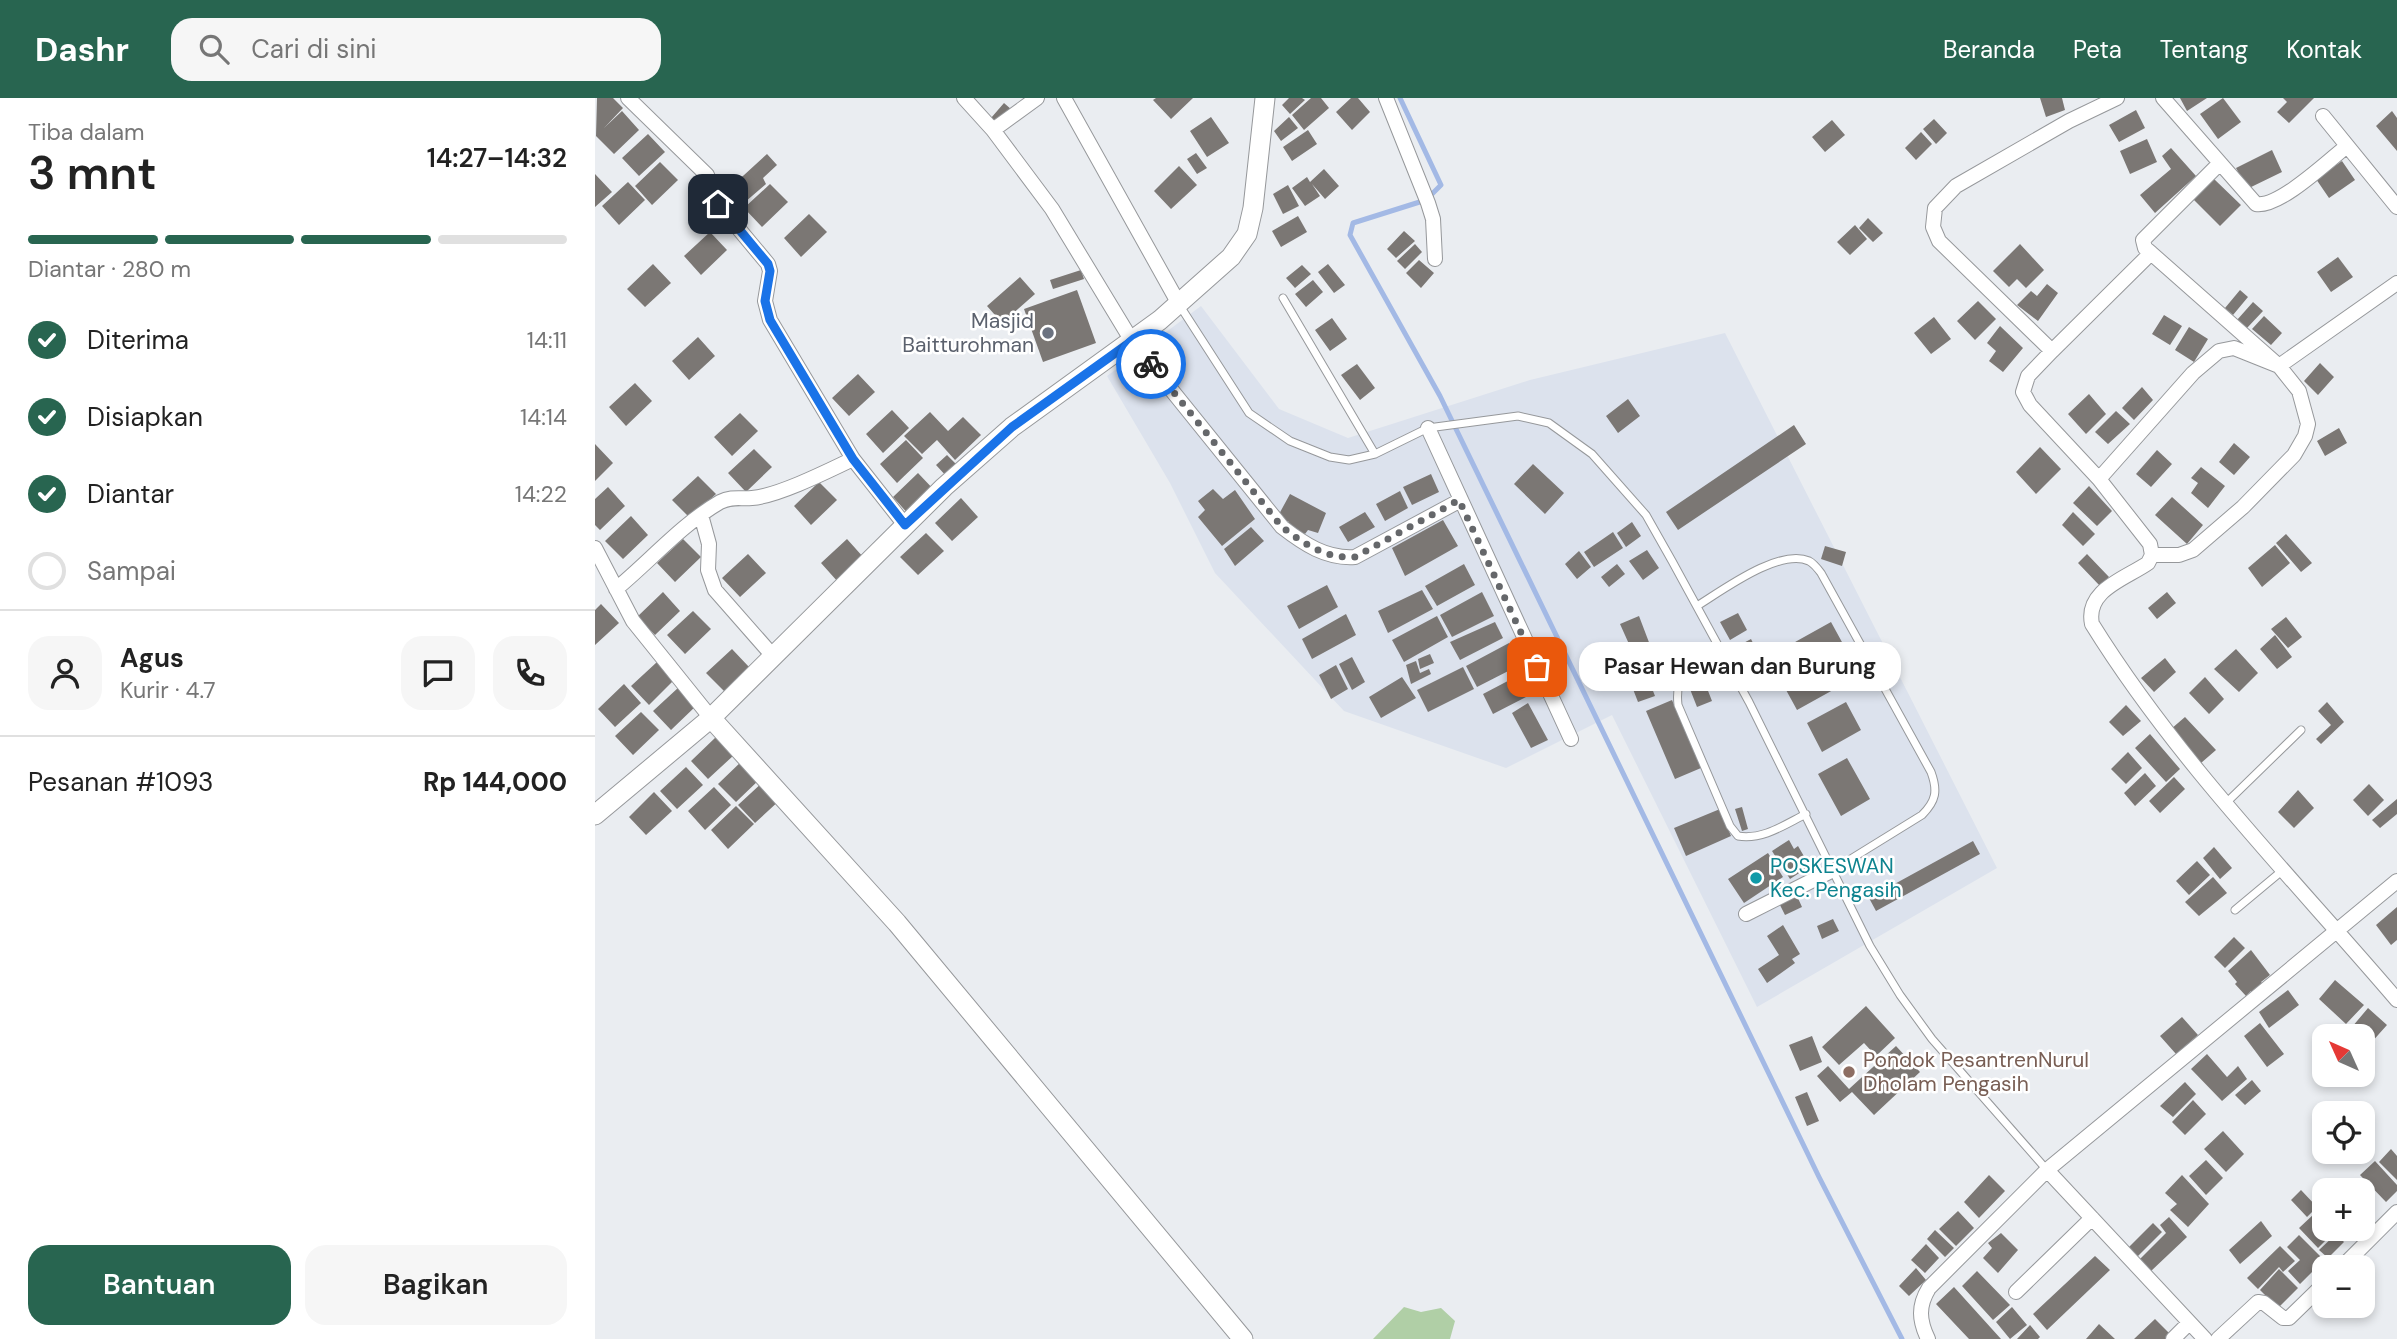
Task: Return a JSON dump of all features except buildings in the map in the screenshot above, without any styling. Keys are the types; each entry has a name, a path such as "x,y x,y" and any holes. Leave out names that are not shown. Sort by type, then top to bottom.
{"street":[{"path":"628,98 707,174 718,204 768,264 770,271 765,301 770,320 853,459 905,525"},
{"path":"964,98 993,130 1052,209 1132,341 1282,527 1301,543 1339,558 1355,557 1459,500"},
{"path":"993,130 1037,98"},
{"path":"1064,98 1179,304"},
{"path":"595,816 711,718 905,525 1012,427 1132,341 1216,273 1247,234 1254,208 1265,98"},
{"path":"1386,98 1429,203 1433,219 1435,260"},
{"path":"2052,351 1939,242 1933,227 1935,208 1956,186 2069,121 2117,98"},
{"path":"2163,98 2256,204 2265,205 2278,199 2347,146"},
{"path":"2323,116 2397,207"},
{"path":"2152,555 2179,555 2193,550 2266,484 2300,447 2308,424 2299,391 2279,366 2145,248 2143,240 2220,163"},
{"path":"2151,253 2028,376 2023,391 2030,405 2099,479 2143,533 2152,555 2148,563 2097,597 2089,612 2092,624 2148,709 2397,1000"},
{"path":"2279,366 2397,283"},
{"path":"2099,479 2193,373 2219,351 2234,348 2279,366"},
{"path":"1428,428 1571,739"},
{"path":"617,589 701,515 722,501 737,496 751,498 770,493 815,477 853,459"},
{"path":"701,515 709,544 708,570 715,590 773,656"},
{"path":"595,548 633,621 711,718 897,923 1243,1339"},
{"path":"1746,914 1833,870"},
{"path":"1928,1339 1920,1324 1920,1310 1929,1288 2047,1170 2397,881"},
{"path":"2047,1170 2205,1339"},
{"path":"2354,1255 2397,1212"},
{"path":"2016,1292 2092,1218"},
{"path":"2218,1339 2258,1302 2283,1318 2289,1318 2312,1296"},
{"path":"2173,1339 2189,1323"}],"lane":[{"path":"1283,299 1375,454"},
{"path":"1179,304 1249,412 1290,441 1330,457 1349,460 1375,454 1428,428 1518,416 1549,423 1592,454 1646,515 1721,649 1870,946 1900,995 1932,1039 2047,1170"},
{"path":"1697,606 1775,561 1794,559 1810,562 1821,573 1931,772 1936,795 1922,815 1833,870"},
{"path":"1721,649 1682,673 1675,686 1678,705 1730,826 1738,836 1750,838 1762,836 1806,814"},
{"path":"2226,803 2301,730"},
{"path":"2235,910 2284,870"}],"shaded area":[{"path":"1201,306 1279,409 1348,438 1530,380 1725,333 1997,868 1757,1007 1612,715 1506,768 1344,711 1215,573 1170,483 1107,376"}],"green space":[{"path":"1404,1307 1421,1312 1441,1308 1455,1321 1450,1339 1373,1339"}],"waterway":[{"path":"1400,98 1441,185 1426,200 1353,223 1350,235 1440,396 1819,1177 1902,1339"}],"way so far":[{"path":"1151,364 1282,527 1301,543 1339,558 1355,557 1459,500 1537,667"}],"place":[{"name":"Masjid Baitturohman","path":"1048,333"},
{"name":"Pasar Hewan dan Burung","path":"1537,667"},
{"name":"POSKESWAN Kec. Pengasih","path":"1756,878"},
{"name":"Pondok PesantrenNurul Dholam Pengasih","path":"1849,1072"}],"route":[{"path":"718,204 768,264 770,271 765,301 770,320 853,459 905,525 1012,427 1132,341 1151,364"}]}
